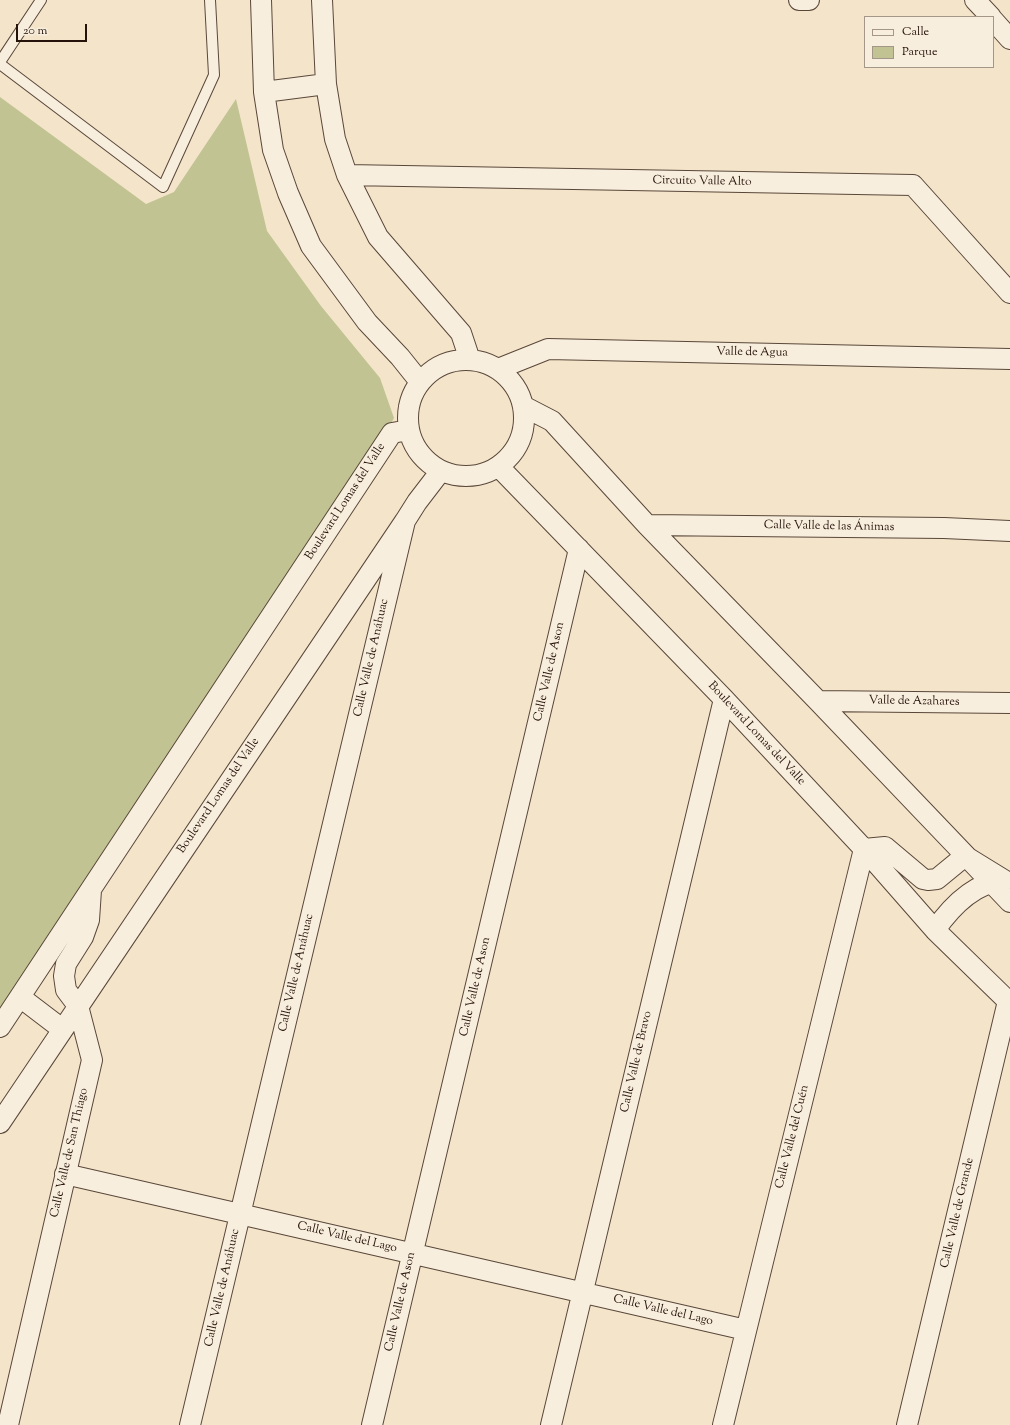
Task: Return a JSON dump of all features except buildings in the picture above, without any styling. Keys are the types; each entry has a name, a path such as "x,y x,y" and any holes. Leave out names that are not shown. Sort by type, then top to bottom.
{"street":[{"path":"261,0 264,92 273,150 288,193 311,246 367,322 400,357 420,382"},
{"path":"322,0 326,84 335,138 347,176 378,236 460,333 470,360"},
{"path":"799,0 810,0"},
{"path":"975,0 989,16"},
{"path":"994,21 1010,39"},
{"path":"264,92 326,84"},
{"name":"Circuito Valle Alto","path":"347,176 913,186 1010,293"},
{"name":"Valle de Agua","path":"498,369 548,349 1010,359"},
{"path":"456,360 470,360 485,362 498,369 510,379 518,391 523,406 525,421 521,439 512,455 499,467 482,475 464,477 452,476 440,472 426,461 415,447 409,430 408,412 412,395 420,382 430,372 442,364 456,360"},
{"path":"523,406 552,421 647,525 818,701 965,856 1001,881 1010,902"},
{"name":"Boulevard Lomas del Valle","path":"0,1027 392,433 409,430"},
{"name":"Boulevard Lomas del Valle","path":"499,467 724,699 864,849 935,930 1009,1002"},
{"name":"Boulevard Lomas del Valle","path":"0,1123 405,521 416,502 440,472"},
{"name":"Calle Valle de Anáhuac","path":"190,1425 405,521"},
{"name":"Calle Valle de las Ánimas","path":"647,525 944,528 1010,531"},
{"name":"Calle Valle de Ason","path":"372,1425 579,549"},
{"name":"Calle Valle de Bravo","path":"551,1425 724,699"},
{"name":"Valle de Azahares","path":"818,701 1010,703"},
{"path":"864,849 885,847 923,879 928,880 937,879 965,856"},
{"name":"Calle Valle del Cuén","path":"723,1425 864,849"},
{"path":"935,930 947,913 961,899 1001,881"},
{"name":"Calle Valle de San Thiago","path":"8,1425 92,1060 78,1006 66,990 64,976 66,964 83,937 89,920 91,888"},
{"path":"20,997 62,1029"},
{"name":"Calle Valle de Grande","path":"907,1425 1009,1002"},
{"name":"Calle Valle del Lago","path":"65,1174 746,1330"}],"lane":[{"path":"41,0 0,63 163,187 214,75 210,0"}],"green space":[{"path":"0,97 146,204 174,192 236,99 267,231 321,306 380,378 394,418 370,462 0,1010"}]}
